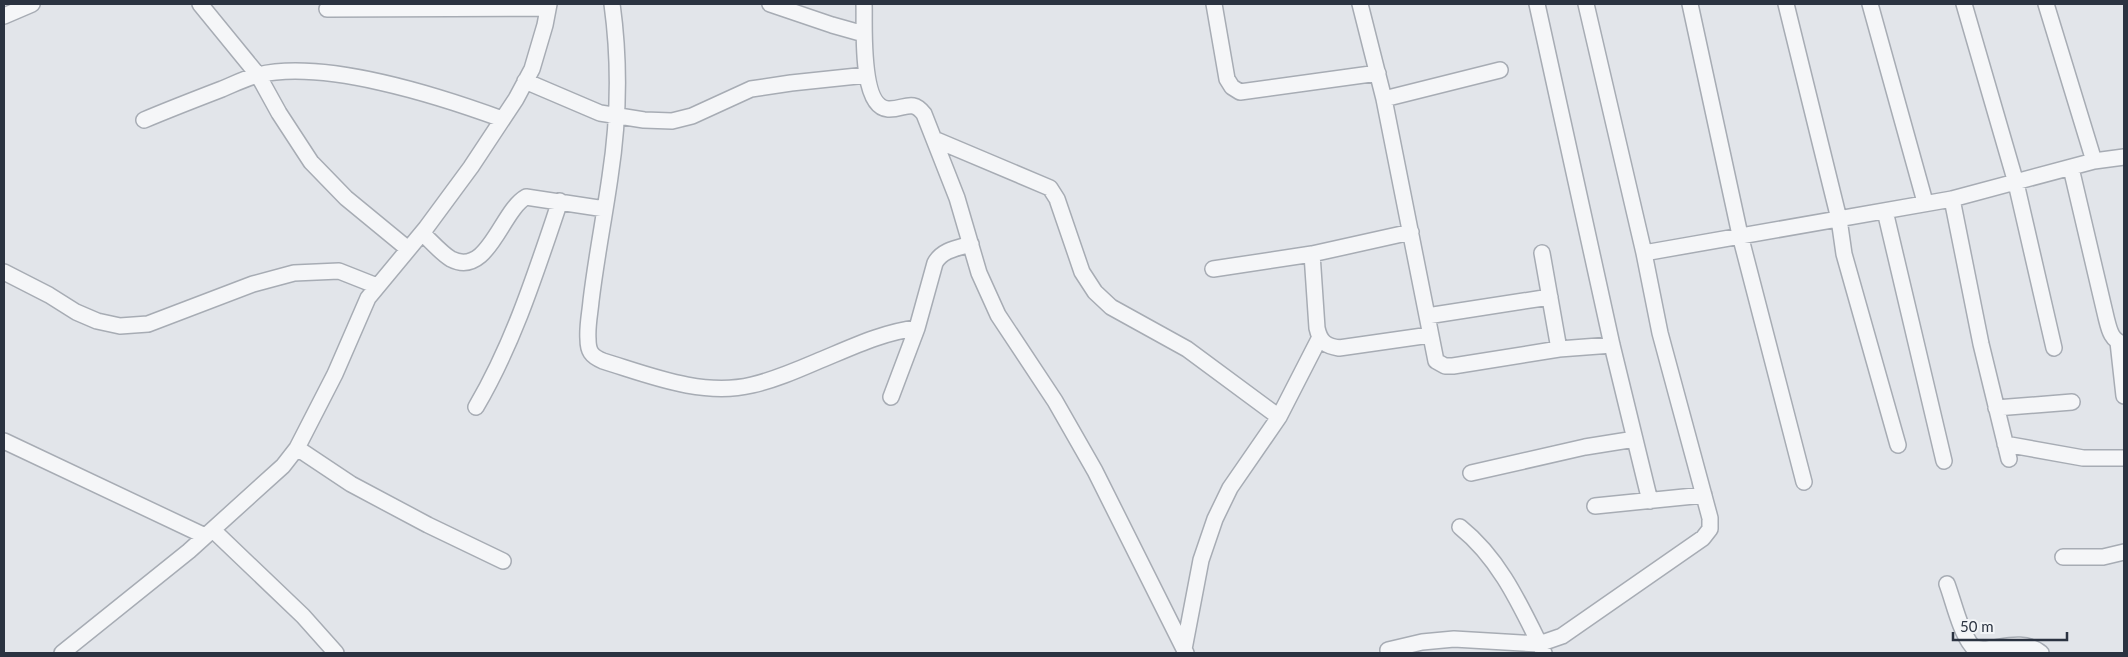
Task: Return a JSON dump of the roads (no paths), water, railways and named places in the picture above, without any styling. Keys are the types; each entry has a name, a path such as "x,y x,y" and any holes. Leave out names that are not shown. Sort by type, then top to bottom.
{"street":[{"path":"4,16 32,4"},
{"path":"200,4 258,75 279,113 311,162 346,198 408,249"},
{"path":"612,4 617,40 618,115 587,336 588,349 592,356 602,362 693,386 719,388 750,386 796,371 891,333 917,328"},
{"path":"770,4 864,34"},
{"path":"864,4 864,55 867,75 877,101 888,109 912,105 919,107 934,139 957,198 979,273 998,314 1055,401 1095,471 1185,651"},
{"path":"1214,4 1227,79 1232,87 1240,92 1378,73"},
{"path":"1360,4 1384,99 1436,361 1445,366 1559,349 1612,345"},
{"path":"1537,4 1612,345 1650,501"},
{"path":"1388,650 1422,642 1454,639 1541,648 1576,628 1703,538 1710,528 1704,495 1660,333 1644,253 1586,4"},
{"path":"1690,4 1740,235 1804,482"},
{"path":"1786,4 1838,219 1844,254 1898,446"},
{"path":"1870,4 1925,202"},
{"path":"1964,4 2016,183 2054,348"},
{"path":"2046,4 2094,161"},
{"path":"62,653 209,533 283,466 297,448 335,374 368,298 422,233 502,120 532,69 545,25 548,6 327,9"},
{"path":"1384,99 1500,70"},
{"path":"144,120 258,75 300,71 347,77 408,89 463,105 502,120"},
{"path":"525,81 592,110 644,120 672,121 692,116 751,90 791,83 867,75"},
{"path":"934,139 1050,188 1057,199 1082,272 1095,292 1111,308 1187,349 1280,417"},
{"path":"1644,253 1885,211 1925,202 1952,199 2094,161 2124,157"},
{"path":"2071,168 2106,317 2111,334 2121,343 2124,396"},
{"path":"422,233 450,258 459,262 468,262 478,258 488,248 512,208 526,197 605,208"},
{"path":"1952,199 2008,459"},
{"path":"476,407 491,382 514,332 560,201"},
{"path":"1885,211 1944,461"},
{"path":"1213,269 1312,254 1411,232"},
{"path":"891,397 917,328 935,263 939,256 971,244"},
{"path":"1542,253 1559,349"},
{"path":"1185,651 1201,560 1216,519 1230,488 1280,417 1319,339 1312,254"},
{"path":"4,272 84,315 98,321 120,326 148,324 253,284 294,273 339,271 377,286"},
{"path":"1427,316 1550,297"},
{"path":"1319,339 1328,346 1340,348 1430,335"},
{"path":"1996,408 2072,402"},
{"path":"1471,472 1585,447 1634,439"},
{"path":"4,441 209,533 303,616 336,653"},
{"path":"2005,444 2083,458 2124,458"},
{"path":"297,448 351,484 428,525 503,561"},
{"path":"1595,506 1704,495"},
{"path":"1460,527 1477,540 1503,574 1541,648"},
{"path":"2063,557 2103,557 2124,552"},
{"path":"1948,584 1967,638 1973,648 1981,653 2028,646 2041,653"}]}
